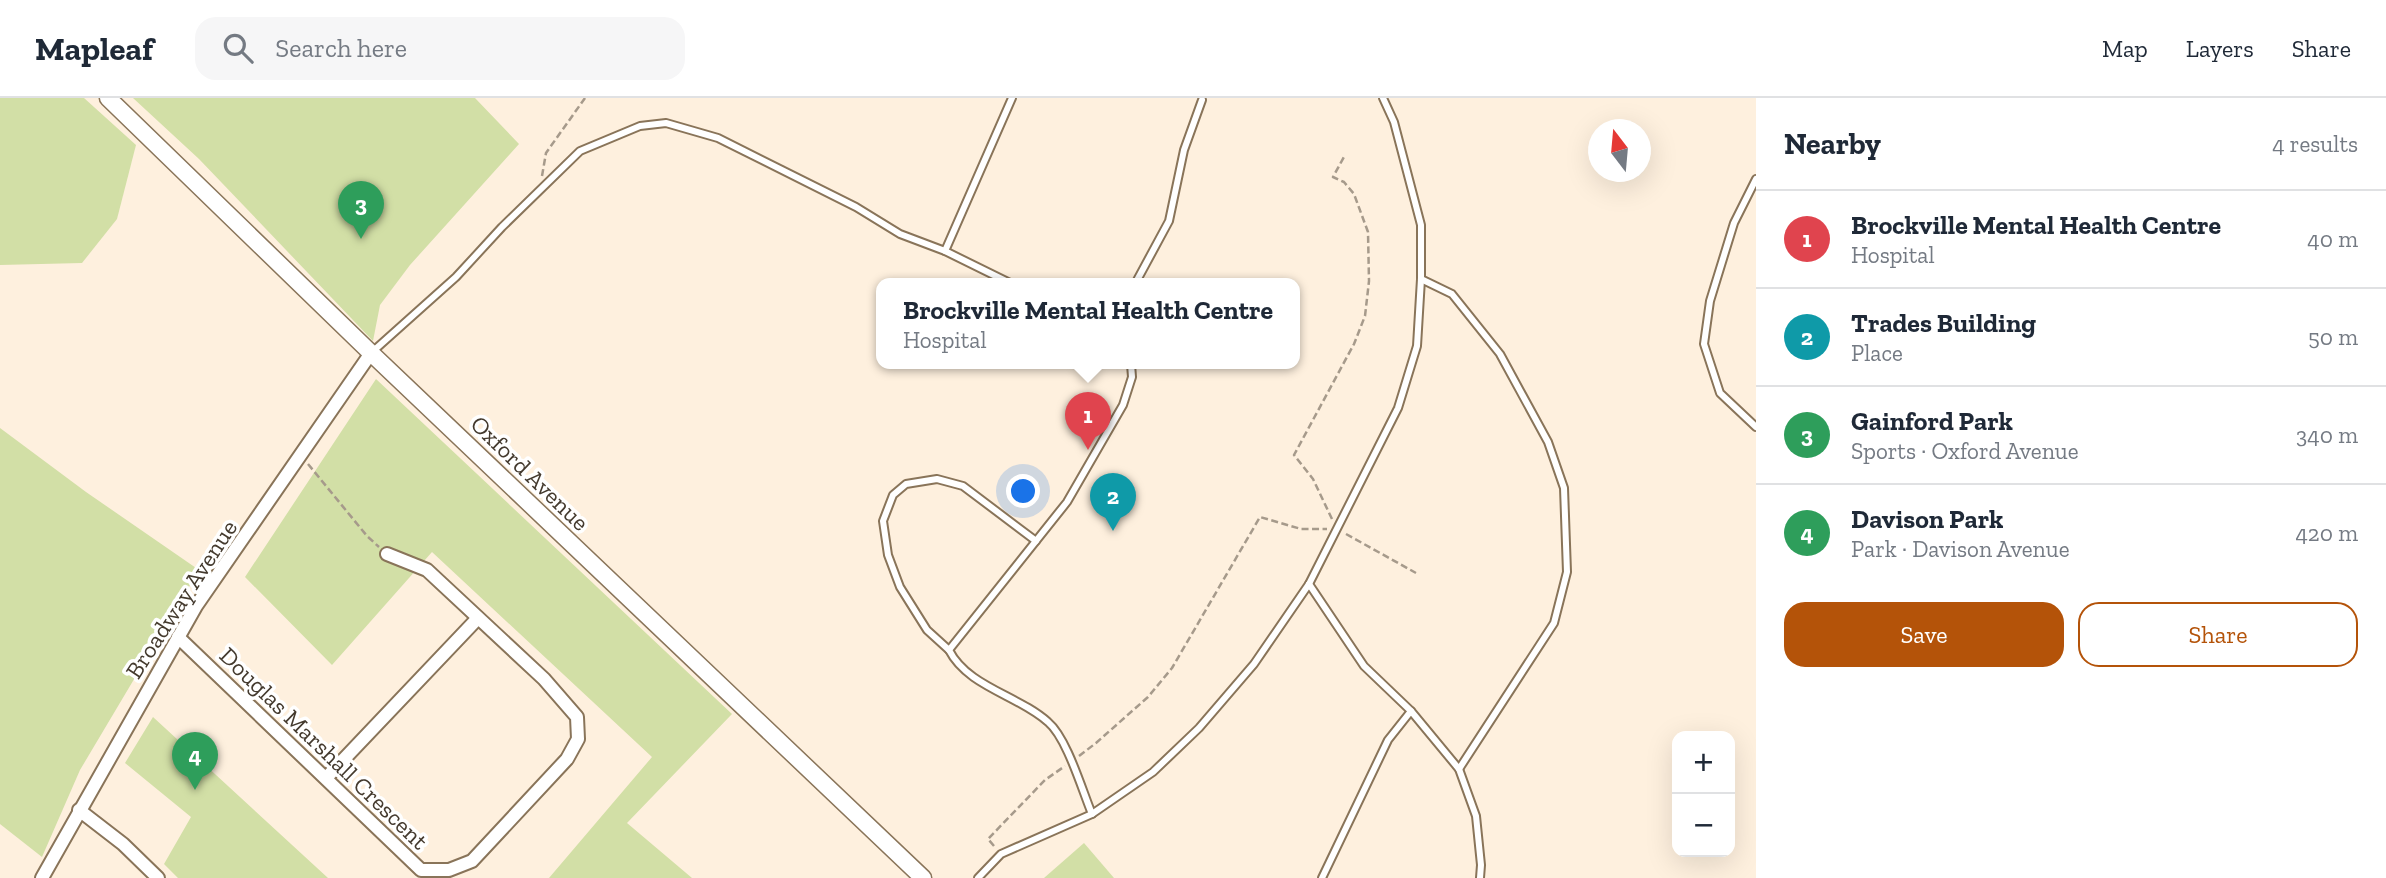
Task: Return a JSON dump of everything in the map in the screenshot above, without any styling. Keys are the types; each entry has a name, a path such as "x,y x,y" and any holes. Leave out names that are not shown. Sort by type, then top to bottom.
{"street":[{"name":"Oxford Avenue","path":"108,98 371,353 923,878"},
{"name":"Broadway Avenue","path":"42,878 178,637 371,353"},
{"name":"Douglas Marshall Crescent","path":"178,637 421,870 449,870 472,861 567,759 578,739 577,717 544,680 427,570 387,554"},
{"path":"326,778 478,618"},
{"path":"79,810 123,844 158,878"}],"lane":[{"path":"945,251 1012,98"},
{"path":"978,878 1001,854 1092,814 1153,772 1199,728 1254,664 1309,584 1398,408 1417,346 1421,225 1395,122 1383,98"},
{"path":"1138,278 1169,221 1184,150 1202,100"},
{"path":"371,353 456,277 502,227 580,151 640,126 666,123 718,138 856,207 900,234 945,251 1000,278"},
{"path":"1756,179 1734,223 1710,301 1704,344 1720,393 1756,427"},
{"path":"1421,279 1452,294 1500,354 1548,442 1563,488 1567,572 1553,624 1459,769"},
{"path":"949,650 1067,502 1123,404 1132,377 1131,369"},
{"path":"1036,541 963,485 937,480 906,484 894,495 883,522 888,555 900,587 927,630 972,676 1049,722 1066,748 1092,814"},
{"path":"1309,584 1364,666 1411,711 1459,769 1476,816 1480,878"},
{"path":"1322,878 1388,740 1411,711"}],"path":[{"path":"547,184 541,174 546,153 585,98"},
{"path":"1337,529 1313,479 1294,455 1354,344 1365,316 1369,281 1368,232 1354,194 1344,182 1332,177 1345,155"},
{"path":"302,456 366,536 387,554"},
{"path":"1001,854 988,839 1045,780 1096,743 1148,697 1172,668 1260,517 1301,529 1337,529 1416,573"}],"green space":[{"path":"0,98 84,98 136,145 117,219 82,263 0,265"},
{"path":"133,98 475,98 519,144 410,265 380,305 373,341 199,159"},
{"path":"376,379 732,714 627,823 692,878 549,878 652,757 432,552 332,665 245,577"},
{"path":"0,428 86,492 199,570 80,770 42,857 0,824"},
{"path":"153,717 328,878 178,878 164,864 191,817 125,763"},
{"path":"1084,843 1114,878 1044,878"}],"place":[{"name":"Gainford Park","path":"361,239"},
{"name":"Brockville Mental Health Centre","path":"1088,450"},
{"name":"Trades Building","path":"1113,531"},
{"name":"Davison Park","path":"195,790"}]}
